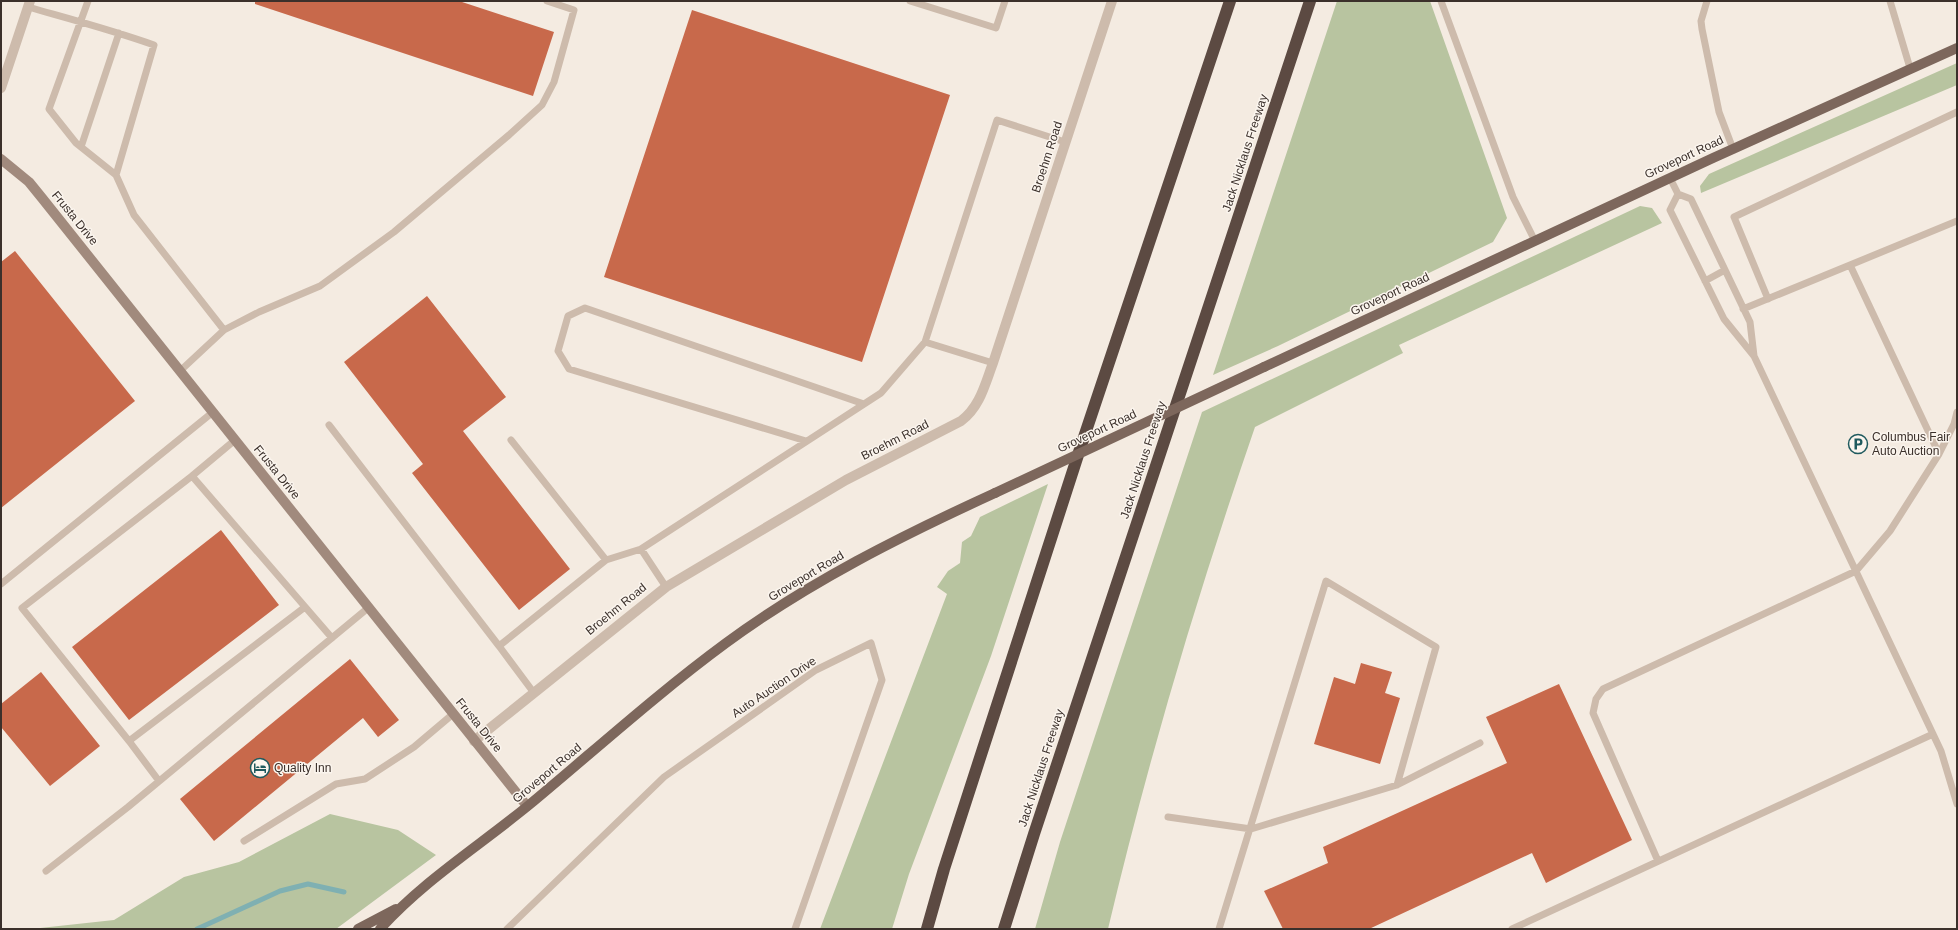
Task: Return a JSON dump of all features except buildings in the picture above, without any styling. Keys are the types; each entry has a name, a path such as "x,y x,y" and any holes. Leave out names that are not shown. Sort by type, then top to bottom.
{"highway":[{"path":"927,929 944,869 1076,460 1230,1"},
{"name":"Jack Nicklaus Freeway","path":"1004,929 1034,834 1310,1"}],"main road":[{"name":"Groveport Road","path":"380,929 401,906 527,806 674,684 726,643 820,581 890,542 994,493 1670,178 1957,48"},
{"name":"Groveport Road","path":"358,929 401,906"}],"street":[{"name":"Broehm Road","path":"474,741 666,586 757,531 846,480 961,422 971,414 978,404 993,363 1112,1"},
{"path":"1,88 29,4"},
{"name":"Frusta Drive","path":"1,159 30,182 527,806"}],"lane":[{"path":"88,1 50,109 76,144 116,175 134,214 224,330"},
{"path":"180,371 224,330 259,312 320,286 394,232 509,135 542,105 554,82 574,10 547,1"},
{"path":"910,1 996,28 1005,1"},
{"path":"1441,1 1513,197 1534,241"},
{"path":"1707,1 1701,21 1702,29 1719,112 1733,149"},
{"path":"1890,1 1910,68"},
{"path":"29,4 154,45 116,175"},
{"path":"81,147 119,33"},
{"path":"1768,299 1734,217 1957,112"},
{"path":"499,646 606,560 640,549 881,393 925,342 997,120 1065,142"},
{"path":"1670,178 1678,194 1691,199 1750,322 1754,356"},
{"path":"1678,194 1670,210 1724,319 1754,356 1941,750 1957,804"},
{"path":"1743,309 1957,221"},
{"path":"1850,265 1939,454"},
{"path":"1705,281 1725,270"},
{"path":"806,441 569,369 558,351 568,316 585,308 864,404"},
{"path":"925,342 993,363"},
{"path":"1,584 213,412"},
{"path":"1658,861 1593,713 1596,699 1603,689 1856,572 1890,531 1939,454 1954,424 1957,412"},
{"path":"329,425 534,693"},
{"path":"159,781 129,741 22,608 192,476 235,440"},
{"path":"511,440 606,560"},
{"path":"192,476 332,638"},
{"path":"640,549 666,586"},
{"path":"1219,929 1326,581 1436,647 1397,785"},
{"path":"129,741 305,607"},
{"path":"46,871 159,781 368,608"},
{"name":"Auto Auction Drive","path":"507,929 664,777 816,670 871,643 882,680 795,929"},
{"path":"244,840 336,784 365,779 414,747 453,714"},
{"path":"1512,929 1933,734"},
{"path":"1168,817 1251,829 1397,785 1480,743"}],"green space":[{"path":"1337,1 1430,1 1507,218 1493,242 1278,346 1213,375"},
{"path":"1957,63 1957,85 1701,193 1700,186 1709,174"},
{"path":"1640,206 1652,208 1662,223 1399,345 1403,353 1255,427 1175,676 1123,866 1108,929 1035,929 1060,842 1202,412"},
{"path":"1048,484 991,656 909,874 892,929 820,929 947,594 937,587 948,571 960,563 962,542 971,536 980,517"},
{"path":"330,814 398,830 436,855 336,929 31,929 114,920 184,877 239,862"}],"waterway":[{"path":"197,929 280,891 308,884 344,892"}],"place":[{"name":"Columbus Fair Auto Auction","path":"1858,444"},
{"name":"Quality Inn","path":"260,768"}]}
